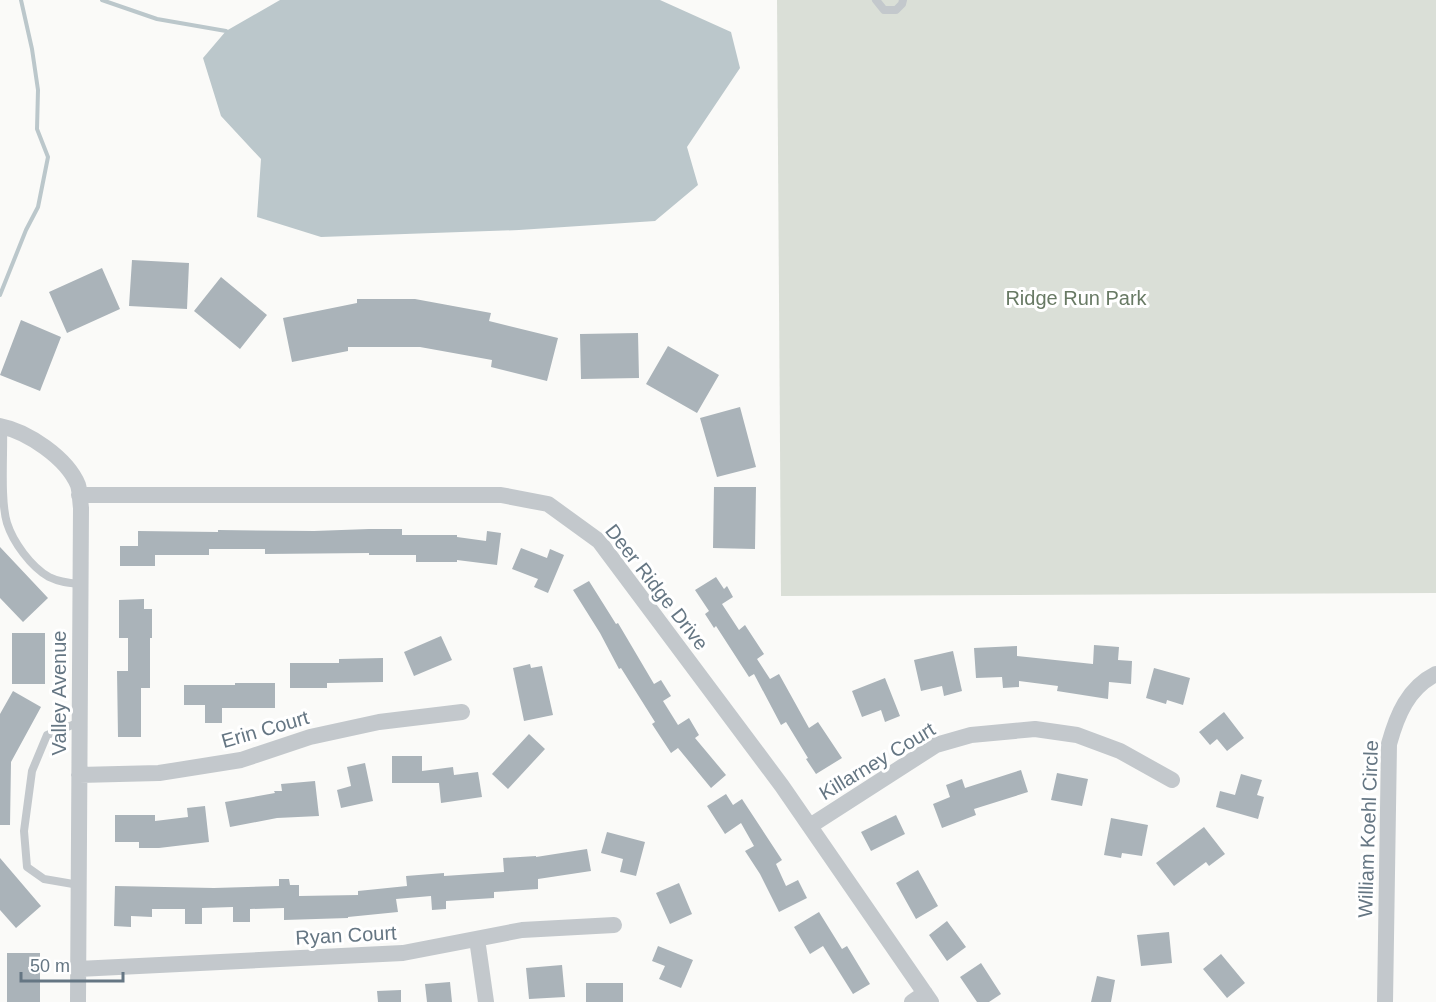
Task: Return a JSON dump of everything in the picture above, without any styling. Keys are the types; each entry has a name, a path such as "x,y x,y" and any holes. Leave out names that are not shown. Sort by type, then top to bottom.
{"street":[{"name":"Valley Avenue","path":"2,426 14,429 58,456 78,485 81,508 78,1002"},
{"name":"Deer Ridge Drive","path":"79,495 501,495 548,504 599,541 810,826 923,999"},
{"name":"William Koehl Circle","path":"1385,1002 1389,744 1394,724 1405,702 1415,688 1436,674"},
{"name":"Erin Court","path":"80,775 159,773 241,760 310,737 379,722 462,712"},
{"name":"Killarney Court","path":"810,826 936,745 972,735 1035,729 1077,735 1120,751 1172,780"},
{"name":"Ryan Court","path":"78,969 403,953 522,930 614,925"},
{"path":"477,939 486,1002"}],"lane":[{"path":"876,0 884,10 896,10 903,0"},
{"path":"2,426 6,522 28,559 47,576 61,582 80,584"},
{"path":"79,885 45,879 27,867 24,831 32,771 47,735 80,722"}],"green space":[{"name":"Ridge Run Park","path":"777,0 1436,0 1436,593 781,596"}],"shaded area":[{"path":"280,0 660,0 731,32 740,68 687,147 698,185 655,221 519,230 321,237 257,217 261,159 221,116 203,58 226,31"}],"building":[{"path":"132,260 189,263 187,309 129,306"},
{"path":"102,268 120,309 67,333 49,292"},
{"path":"221,277 267,315 240,349 194,311"},
{"path":"357,299 415,299 491,313 489,321 558,338 547,381 491,367 492,360 420,347 348,347 348,351 292,362 283,318 357,303"},
{"path":"21,320 61,337 40,391 0,375"},
{"path":"638,333 639,378 581,379 580,334"},
{"path":"668,346 719,375 697,413 646,384"},
{"path":"740,407 756,467 717,477 700,418"},
{"path":"714,487 756,487 755,549 713,548"},
{"path":"402,529 402,535 457,535 457,537 486,541 487,531 501,533 497,565 457,560 457,562 416,562 416,555 265,554 265,549 209,549 209,555 155,555 155,566 120,566 120,546 138,546 138,531"},
{"path":"0,547 48,598 23,622 0,598"},
{"path":"521,548 547,558 550,549 564,555 548,593 534,587 538,579 512,569"},
{"path":"716,577 724,589 727,586 733,597 722,604 739,630 745,625 764,654 757,659 770,679 779,674 809,728 818,722 842,758 816,774 786,722 781,725 754,674 749,677 716,626 714,628 705,614 709,611 695,590"},
{"path":"589,581 616,624 618,623 654,684 661,680 671,696 663,701 678,725 689,718 699,735 695,738 726,775 711,788 678,748 671,753 652,724 655,722 621,668 619,669 573,590"},
{"path":"144,599 144,609 152,609 152,638 150,638 150,688 141,688 141,737 118,737 117,671 128,671 128,638 119,638 119,600"},
{"path":"12,633 45,633 45,684 12,684"},
{"path":"441,636 452,660 414,676 404,652"},
{"path":"1094,645 1119,647 1118,660 1132,661 1131,684 1109,682 1108,699 1057,691 1058,686 1019,681 1019,687 1003,688 1002,677 976,678 974,648 1017,646 1017,656 1093,664"},
{"path":"953,651 962,691 944,696 942,686 921,691 914,660"},
{"path":"383,658 383,682 327,683 327,688 290,688 290,663 339,663 339,659"},
{"path":"530,664 531,668 542,666 553,715 524,721 513,668"},
{"path":"1154,668 1190,678 1183,705 1167,700 1166,704 1146,698"},
{"path":"885,678 900,716 885,722 881,710 862,717 852,691"},
{"path":"235,683 275,683 275,708 222,708 222,723 205,723 205,705 184,705 184,685 235,685"},
{"path":"13,691 41,707 11,762 10,825 0,825 0,714"},
{"path":"1224,712 1244,738 1227,751 1217,739 1210,745 1199,732"},
{"path":"529,734 545,749 508,789 492,774"},
{"path":"392,756 422,756 422,771 453,767 454,775 478,772 482,797 441,803 439,783 392,783"},
{"path":"365,763 373,801 341,808 337,790 351,786 347,767"},
{"path":"1021,770 1028,792 974,809 976,815 942,828 933,804 950,797 946,785 962,779 965,788"},
{"path":"1057,773 1088,779 1082,806 1051,800"},
{"path":"1241,774 1262,780 1257,795 1264,797 1258,819 1216,807 1220,791 1235,795"},
{"path":"315,781 319,816 277,818 230,827 225,802 282,791 281,784"},
{"path":"726,794 733,805 742,799 782,860 776,864 786,886 798,880 807,898 779,912 760,874 745,851 754,846 741,823 725,834 707,806"},
{"path":"205,806 209,842 139,848 139,842 115,842 115,815 155,815 155,821 188,817 187,808"},
{"path":"896,815 905,834 871,851 861,832"},
{"path":"1111,818 1148,825 1142,856 1122,853 1121,858 1104,855"},
{"path":"1204,827 1225,854 1209,866 1206,862 1174,886 1156,863"},
{"path":"607,832 645,842 636,876 620,872 623,859 601,853"},
{"path":"587,849 591,871 538,879 538,889 494,892 494,898 446,901 446,909 432,910 431,896 396,899 398,912 348,918 284,920 284,908 250,909 250,922 233,922 233,907 202,908 202,924 185,924 185,909 152,909 152,917 131,916 131,927 114,926 115,886 214,888 279,886 279,879 289,879 290,885 299,885 299,896 358,895 358,891 407,886 406,876 504,872 503,858 536,857"},
{"path":"0,858 41,906 16,928 0,910"},
{"path":"918,870 938,906 916,919 896,883"},
{"path":"679,883 692,914 670,924 656,893"},
{"path":"819,912 842,949 847,946 870,984 853,994 823,946 810,954 794,927"},
{"path":"947,921 966,947 947,961 929,935"},
{"path":"1169,932 1172,963 1141,966 1137,935"},
{"path":"658,946 693,960 681,988 659,979 665,966 652,961"},
{"path":"7,953 40,953 40,1002 7,1002"},
{"path":"1221,954 1245,983 1227,998 1203,969"},
{"path":"981,963 1001,994 989,1002 977,1002 960,977"},
{"path":"562,965 565,997 529,999 526,968"},
{"path":"1097,976 1115,980 1111,1002 1091,1002"},
{"path":"450,982 452,1002 427,1002 425,984"},
{"path":"586,983 623,983 623,1002 586,1002"},
{"path":"401,990 401,1002 378,1002 377,991"}],"waterway":[{"path":"0,295 26,230 38,207 48,157 37,129 38,90 21,0"},
{"path":"102,0 157,19 226,31"}]}
